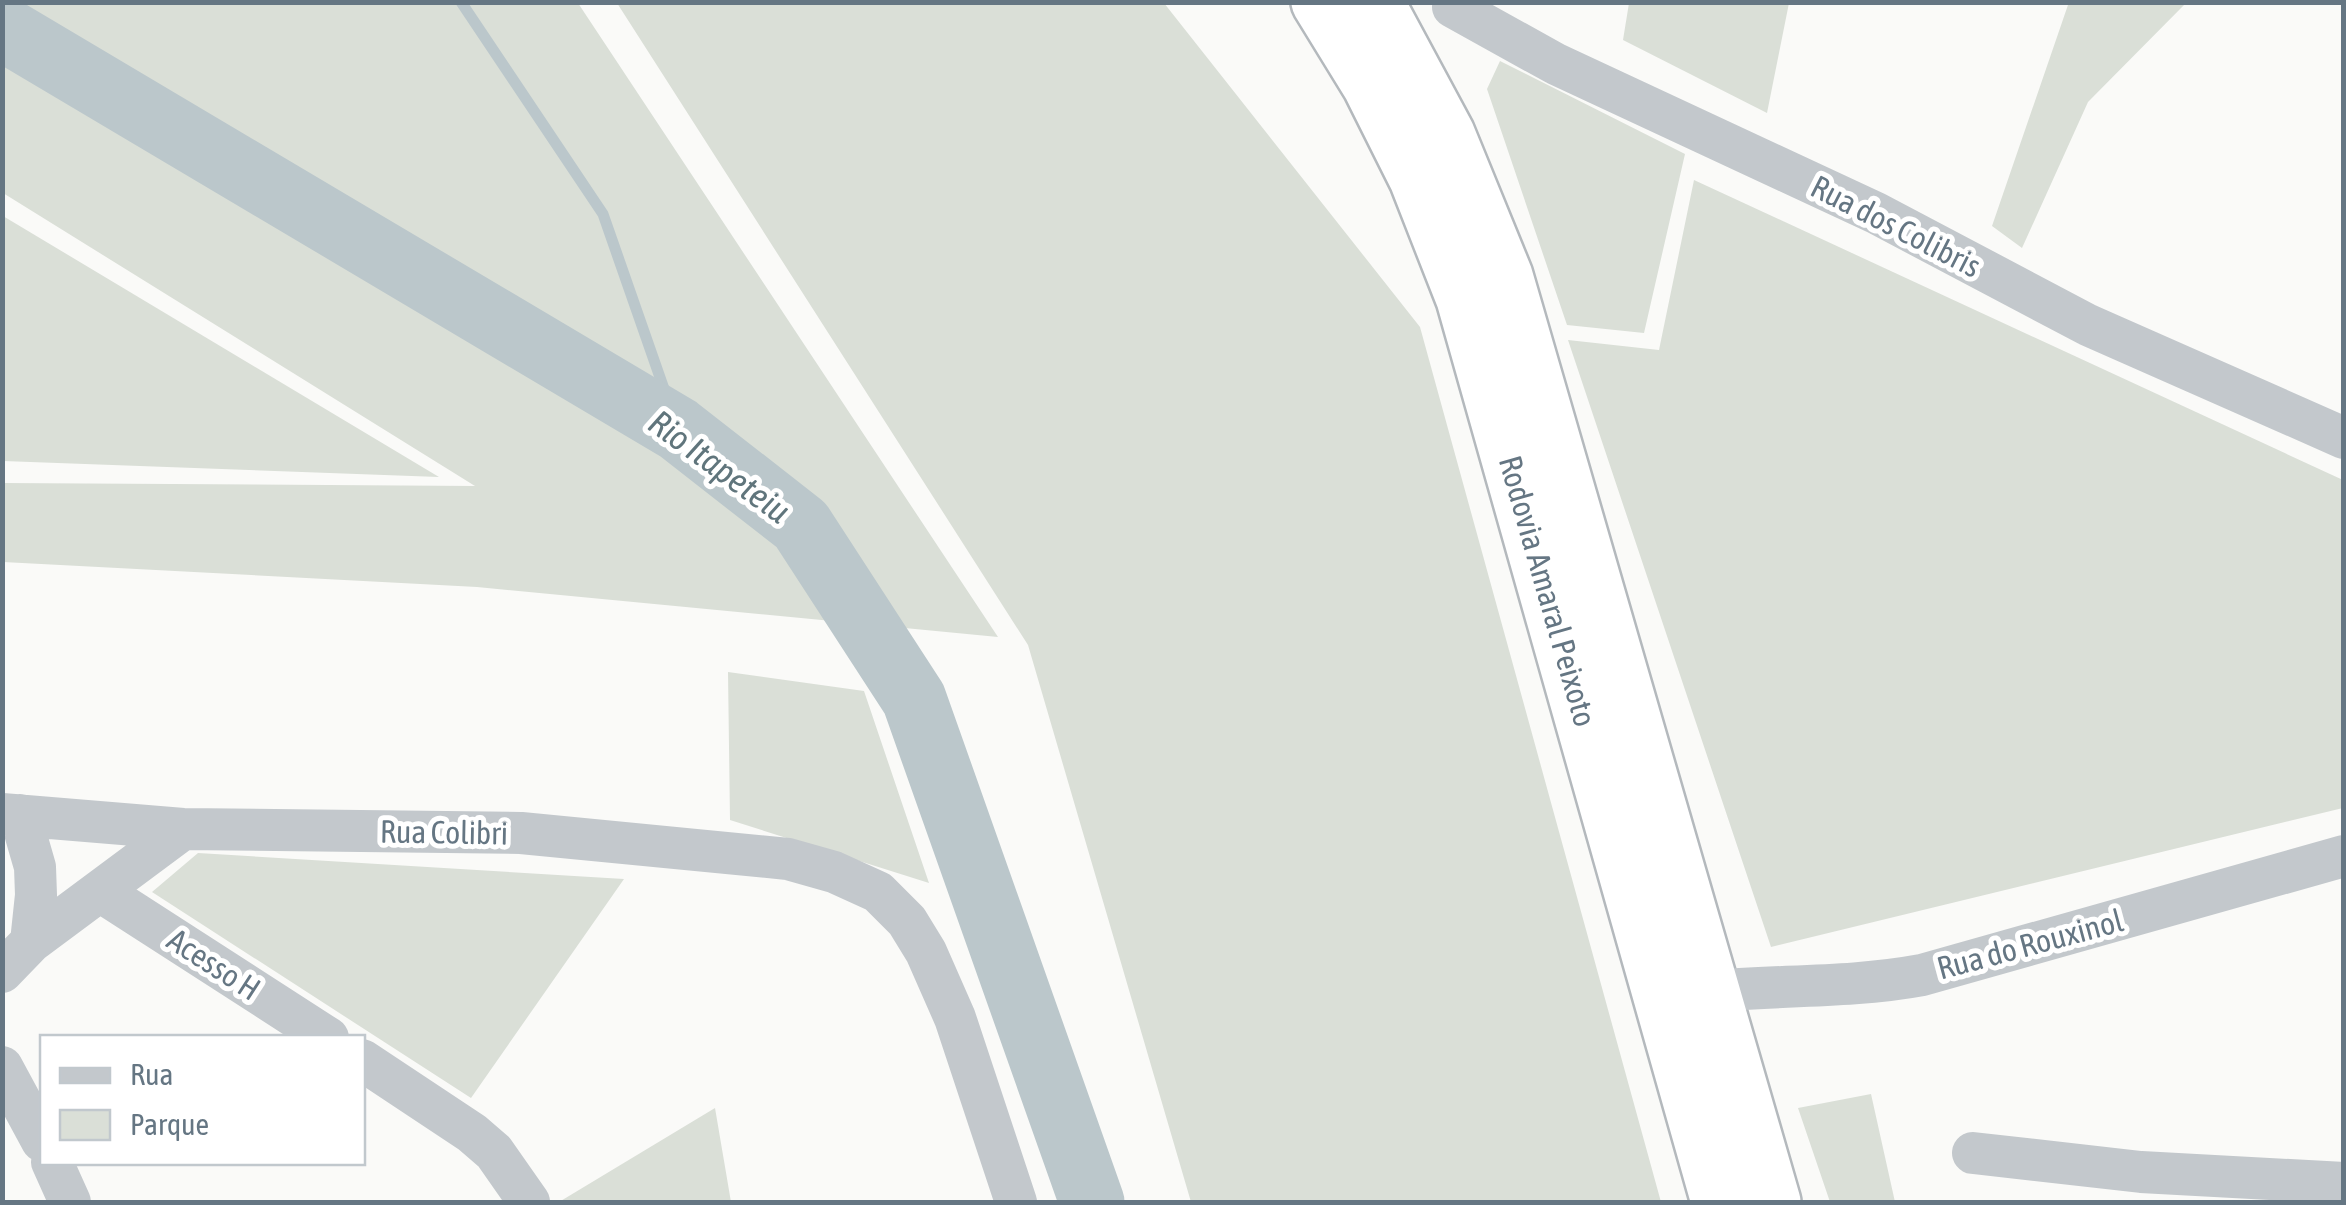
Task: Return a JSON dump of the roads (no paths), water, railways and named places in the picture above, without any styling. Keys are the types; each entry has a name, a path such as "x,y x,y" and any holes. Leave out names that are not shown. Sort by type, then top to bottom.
{"highway":[{"name":"Rodovia Amaral Peixoto","path":"1319,2 1370,85 1417,179 1464,299 1719,1202"},
{"name":"Rodovia Amaral Peixoto","path":"1389,24 1447,134 1504,276 1774,1202"}],"street":[{"path":"1389,24 1453,5"},
{"name":"Rua dos Colibris","path":"1453,5 1556,64 1876,213 2088,325 2344,438"},
{"path":"11,814 35,868 36,895 17,957"},
{"name":"Rua Colibri","path":"11,814 182,829 521,833 788,859 834,872 878,892 907,921 926,952 955,1018 1016,1202"},
{"path":"17,957 182,829"},
{"name":"Rua do Rouxinol","path":"1710,991 1872,984 1922,974 2344,856"},
{"name":"Acesso H","path":"100,891 323,1035"},
{"path":"365,1062 472,1133 494,1152 529,1202"},
{"path":"2,1067 40,1137"},
{"path":"1973,1153 2138,1187 2344,1183"},
{"path":"53,1165 70,1202"}],"waterway":[{"path":"461,2 603,214 678,429"},
{"name":"Rio Itapeteiu","path":"2,28 678,429 801,525 914,699 1092,1202"}]}
